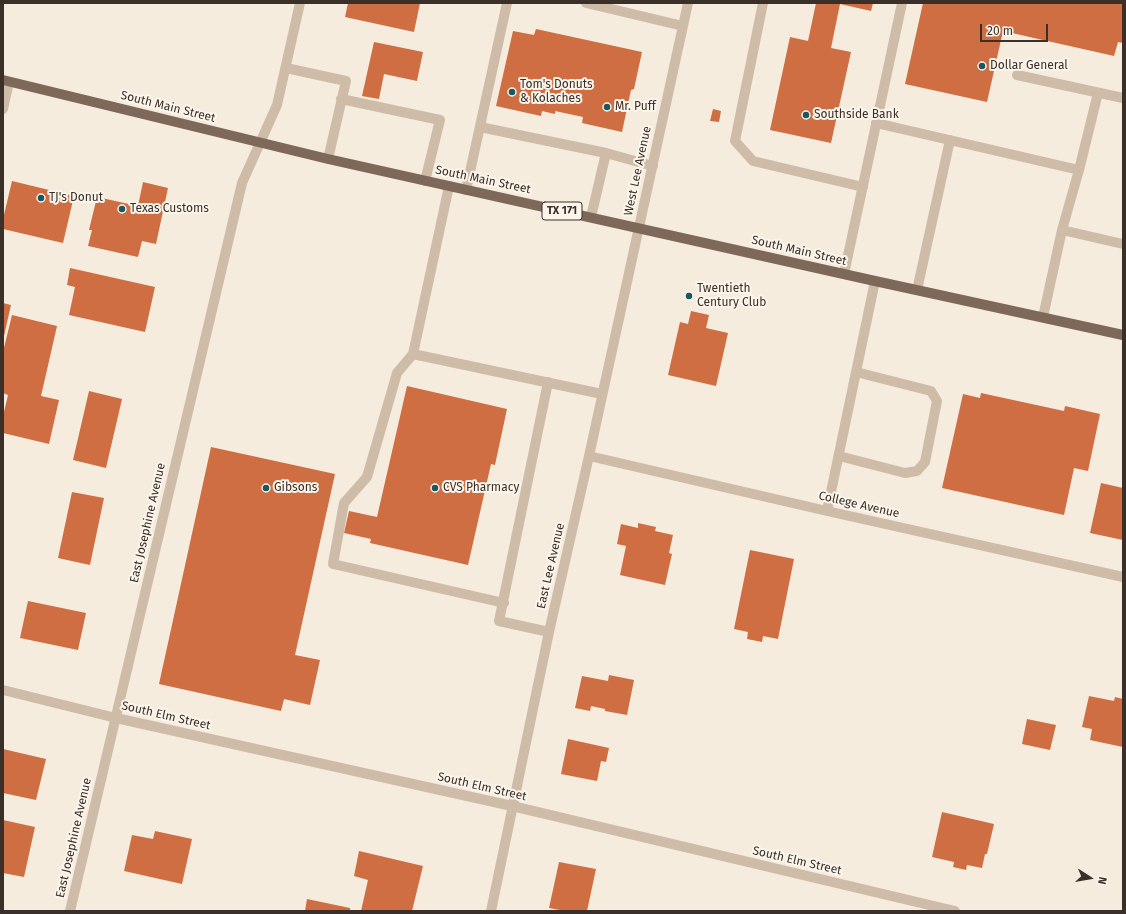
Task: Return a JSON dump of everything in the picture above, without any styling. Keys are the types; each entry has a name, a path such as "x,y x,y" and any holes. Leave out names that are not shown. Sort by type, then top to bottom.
{"main road":[{"name":"South Main Street","path":"6,81 328,159 1123,335"}],"street":[{"name":"East Josephine Avenue","path":"70,911 242,183 277,105 300,3"},
{"path":"466,190 507,3"},
{"path":"586,3 683,26"},
{"name":"West Lee Avenue","path":"639,228 688,3"},
{"path":"763,3 735,141 754,161 863,187"},
{"path":"844,274 902,3"},
{"path":"286,68 346,81 328,159"},
{"path":"1017,75 1123,98"},
{"path":"3,109 6,81"},
{"path":"1043,317 1062,230 1098,93"},
{"path":"341,99 440,120 425,181"},
{"path":"876,123 1079,170"},
{"path":"480,127 606,153 653,166"},
{"path":"916,290 950,140"},
{"path":"591,217 606,153"},
{"path":"449,186 413,354 397,374 367,477 344,502 333,564 504,603"},
{"name":"East Lee Avenue","path":"491,911 549,632 639,228"},
{"path":"1062,230 1123,244"},
{"path":"827,511 875,281"},
{"path":"413,354 602,394"},
{"path":"839,456 905,473 917,471 925,462 937,401 931,391 856,372"},
{"path":"548,382 504,603 499,621 549,632"},
{"name":"College Avenue","path":"589,456 1123,577"},
{"name":"South Elm Street","path":"3,690 116,718 512,806 955,911"}],"building":[{"path":"348,3 420,3 414,32 345,17"},
{"path":"816,3 873,3 871,11 840,4 831,48 851,52 831,143 770,130 790,37 808,41"},
{"path":"923,3 1123,3 1123,43 1118,42 1114,56 1003,31 987,102 905,84"},
{"path":"536,29 642,52 634,89 631,90 622,132 582,123 583,117 555,111 555,114 542,111 541,116 496,106 513,31 534,35"},
{"path":"374,42 423,52 417,81 384,74 379,99 362,96"},
{"path":"713,109 721,111 719,122 710,121"},
{"path":"12,181 74,196 63,243 3,229 3,219"},
{"path":"143,182 168,188 156,244 142,241 138,257 88,246 92,230 89,230 97,197 138,206"},
{"path":"70,268 155,287 145,332 69,315 75,287 67,285"},
{"path":"3,303 11,305 4,336 3,336"},
{"path":"691,311 709,315 706,328 728,333 716,386 668,375 680,322 688,324"},
{"path":"12,315 57,326 41,396 59,400 49,444 3,433 3,416 8,395 3,393 3,352"},
{"name":"CVS Pharmacy","path":"407,386 507,409 495,465 491,464 468,565 370,543 371,539 344,533 349,511 377,517"},
{"path":"89,391 122,399 106,468 73,460"},
{"path":"981,393 1064,411 1065,406 1100,414 1088,471 1074,468 1064,515 942,488 963,394 980,398"},
{"path":"211,447 335,474 295,655 320,660 310,705 284,699 281,711 159,684"},
{"path":"1101,483 1123,488 1123,540 1090,533"},
{"path":"72,492 104,498 90,565 58,558"},
{"path":"638,523 656,527 655,531 673,535 669,553 672,554 665,585 620,575 626,546 617,544 621,524 638,528"},
{"path":"750,550 794,559 778,639 763,636 762,642 747,639 748,632 734,629"},
{"path":"28,601 86,613 78,650 20,638"},
{"path":"609,675 634,680 627,715 605,711 605,709 591,706 590,711 575,708 582,676 608,681"},
{"path":"1089,696 1114,701 1115,697 1123,699 1123,747 1090,740 1092,729 1082,727"},
{"path":"1027,719 1056,725 1050,750 1022,744"},
{"path":"568,739 609,748 606,762 601,761 597,781 561,774"},
{"path":"3,749 46,759 36,800 3,793"},
{"path":"942,812 994,824 982,868 967,865 966,870 953,867 954,862 932,857"},
{"path":"3,820 35,827 24,877 3,873"},
{"path":"155,831 192,839 182,884 124,871 132,835 153,839"},
{"path":"359,851 423,866 412,911 361,911 368,880 354,876"},
{"path":"559,862 596,869 587,911 565,911 549,908"},
{"path":"307,899 350,908 350,911 305,911"}],"place":[{"name":"Dollar General","path":"982,66"},
{"name":"Tom's Donuts & Kolaches","path":"512,92"},
{"name":"Mr. Puff","path":"607,107"},
{"name":"Southside Bank","path":"806,115"},
{"name":"TJ's Donut","path":"41,198"},
{"name":"Texas Customs","path":"122,209"},
{"name":"Twentieth Century Club","path":"689,296"},
{"name":"Gibsons","path":"266,488"},
{"name":"CVS Pharmacy","path":"435,488"}]}
